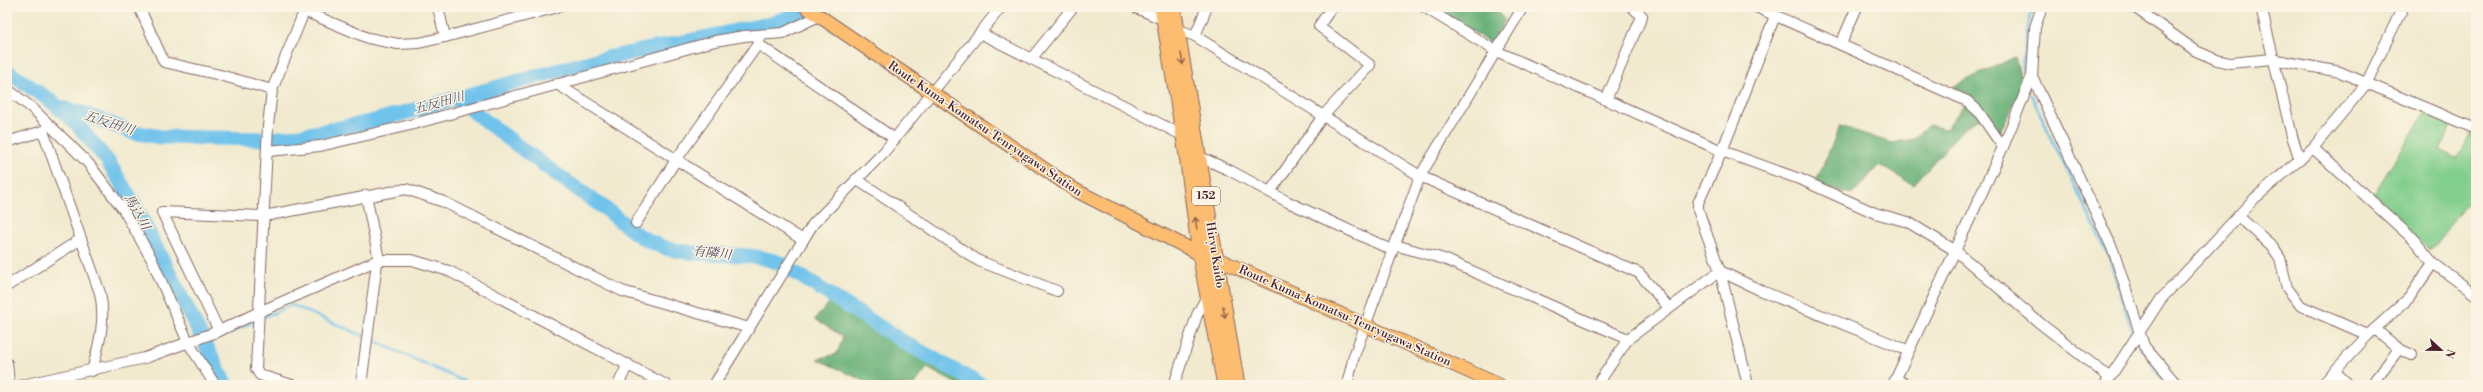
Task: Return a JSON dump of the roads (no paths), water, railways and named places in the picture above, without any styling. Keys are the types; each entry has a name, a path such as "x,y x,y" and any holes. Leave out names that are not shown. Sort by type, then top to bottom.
{"highway":[{"name":"Hiryu Kaido","path":"1173,7 1200,157 1215,258 1237,385"},
{"name":"Hiryu Kaido","path":"1163,13 1184,136 1200,254 1224,385"}],"main road":[{"name":"Route Kuma-Komatsu-Tenryugawa Station","path":"813,12 931,94 1075,190 1200,254 1215,258 1499,385"}],"street":[{"path":"139,7 164,62 220,75 272,90"},
{"path":"438,7 445,37"},
{"path":"292,385 260,375 256,369 268,151 268,126 272,90 305,9 378,41 398,44 419,43 445,37 558,7"},
{"path":"714,385 803,240 824,211 895,139 1001,7"},
{"path":"1031,60 1073,7"},
{"path":"1134,7 1163,13"},
{"path":"1195,36 1207,7"},
{"path":"1270,192 1322,116 1370,65 1319,26 1332,7"},
{"path":"1424,7 1496,52 1722,151 1802,180 1876,213 1908,222 1956,251 1999,290 2108,382 2161,299 2238,216 2313,148 2366,84 2403,7"},
{"path":"1347,385 1354,356 1420,176 1522,7"},
{"path":"1606,100 1642,16 1632,7"},
{"path":"1756,7 1967,101 1978,111 2003,146"},
{"path":"1841,44 1857,7"},
{"path":"1908,385 1894,382 1907,350 1956,251 2003,146 2032,76 2035,26 2042,7"},
{"path":"2134,7 2196,51 2217,60 2230,63 2272,60 2340,72 2366,84 2452,117 2476,129"},
{"path":"2261,7 2272,60 2292,136 2300,160"},
{"path":"636,223 676,160 758,40 783,33 813,12"},
{"path":"1748,385 1720,271 1698,210 1698,203 1722,151 1775,16"},
{"path":"1177,29 1195,36 1420,176 1639,273 1670,308"},
{"path":"980,33 1184,136"},
{"path":"268,151 320,146 410,125 474,106 715,41 744,36 758,40 895,139"},
{"path":"2032,76 2114,252 2136,337 2176,385"},
{"path":"557,84 803,240"},
{"path":"7,89 32,108 79,154 123,209 151,258 190,341 215,385"},
{"path":"7,142 43,131 100,293 103,313 101,337 92,371"},
{"path":"2313,148 2413,239 2433,264 2476,295"},
{"path":"1200,157 1270,192 1394,248 1444,260 1628,339"},
{"path":"856,179 979,261 1057,291"},
{"path":"219,331 162,212 264,216 366,194 406,188 444,202 622,291 749,328"},
{"path":"361,385 378,260 366,194"},
{"path":"2238,216 2271,245 2280,258 2287,288 2301,306 2372,332 2399,349 2412,355"},
{"path":"7,286 81,239"},
{"path":"22,385 92,371 145,358 219,331 378,260 412,260 444,268 666,385"},
{"path":"2322,385 2372,332 2409,298 2433,264"},
{"path":"1597,385 1628,339 1720,271"},
{"path":"1720,271 1764,292 1907,350"},
{"path":"1174,385 1197,315 1207,296"},
{"path":"2371,385 2399,349"},
{"path":"7,363 9,385"},
{"path":"618,385 628,364"},
{"path":"2334,371 2349,385"}],"waterway":[{"name":"五反田川","path":"58,107 82,113 132,132 161,137 271,139 298,136 370,122 593,61 773,23 815,7"},
{"path":"2024,71 2022,67 2028,26 2033,7"},
{"name":"馬込川","path":"7,71 51,101 75,122 107,160 134,204 226,385"},
{"path":"2031,95 2109,257 2134,337"},
{"name":"有隣川","path":"459,100 512,142 645,239 677,251 751,256 780,263 902,341 981,385"},
{"path":"262,318 292,305 366,337"},
{"path":"205,344 255,321"},
{"path":"370,339 472,385"},
{"path":"2136,342 2167,385"}]}
